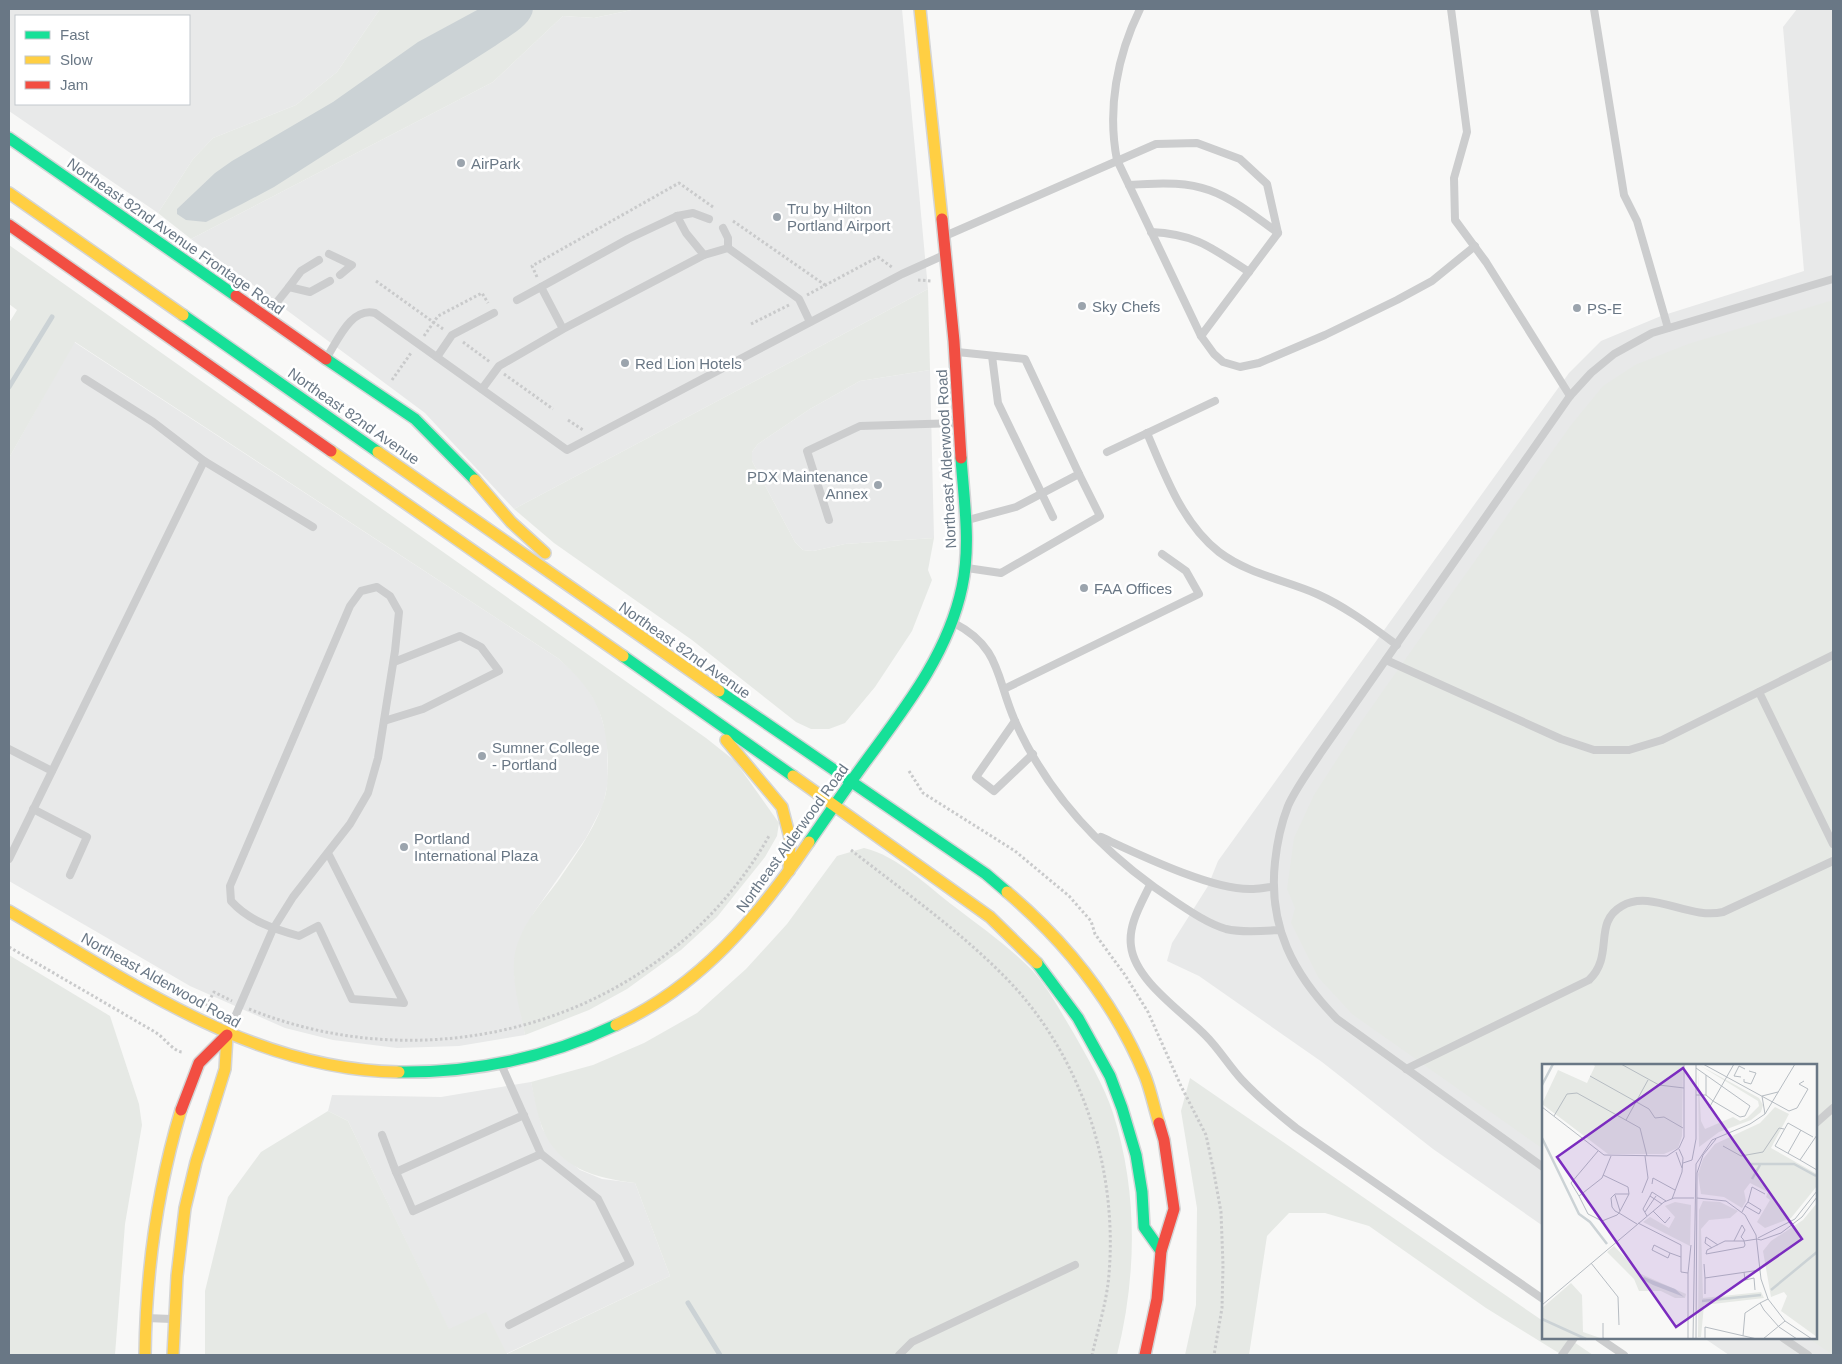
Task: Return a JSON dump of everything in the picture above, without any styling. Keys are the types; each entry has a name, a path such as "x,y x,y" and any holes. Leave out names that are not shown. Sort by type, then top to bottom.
{"main road":[{"name":"Northeast Alderwood Road","path":"9,912 199,1021 227,1035 256,1046 311,1062 370,1072 431,1073 460,1071 535,1056 597,1034 659,1003 686,984 729,946 765,905 919,686 935,660 952,622 962,590 965,568 966,521 960,423 920,9"},
{"name":"Northeast 82nd Avenue Frontage Road","path":"9,138 415,419 463,467 510,522 610,615"},
{"name":"Northeast 82nd Avenue","path":"9,193 610,615 986,874 1014,896 1066,947 1108,1005 1145,1077 1164,1140 1174,1209 1161,1251 1157,1299 1145,1355"},
{"path":"9,225 709,716 996,922 1031,956 1070,1003 1094,1041 1109,1072 1122,1106 1140,1180 1144,1230 1161,1251"},
{"path":"709,716 782,807 790,838 789,871"},
{"path":"145,1355 145,1318 152,1239 171,1144 185,1099 201,1059 227,1035"},
{"path":"173,1355 174,1319 185,1208 196,1162 225,1068 227,1035"}],"lane":[{"path":"1140,9 1126,40 1117,76 1113,134 1117,160 1201,336 1214,354 1223,362 1240,367 1259,363 1325,336 1432,281 1474,246"},
{"path":"1451,9 1467,132 1454,178 1455,220 1474,246 1570,396"},
{"path":"1594,9 1624,195 1637,221 1668,328"},
{"path":"943,237 1156,144 1197,143 1240,159 1267,184 1278,233 1201,336"},
{"path":"1129,185 1169,182 1202,186 1232,199 1278,233"},
{"path":"517,300 628,239 677,216 693,213 710,219"},
{"path":"677,216 686,233 704,255"},
{"path":"723,228 728,238 728,248"},
{"path":"1151,232 1169,233 1197,239 1249,272"},
{"path":"482,389 497,368 563,329 704,255 728,248"},
{"path":"728,248 799,299 810,322"},
{"path":"329,254 352,265 340,275"},
{"path":"326,359 350,322 366,310 374,312 567,450 902,274 945,255"},
{"path":"265,317 301,272 319,260"},
{"path":"1542,1166 1337,1020 1298,970 1279,930 1274,909 1278,840 1288,806 1320,754 1570,396 1591,373 1614,354 1652,333 1833,279"},
{"path":"289,287 310,292 330,281"},
{"path":"540,287 563,329"},
{"path":"437,358 452,335 494,313"},
{"path":"954,352 1025,359 1100,516 1001,573 965,568"},
{"path":"992,356 998,403 1054,517"},
{"path":"85,379 153,422 204,461 313,528"},
{"path":"1107,452 1215,401"},
{"path":"829,520 807,451 860,426 960,423"},
{"path":"1147,433 1176,498 1192,522 1219,552 1248,568 1316,594 1346,609 1397,644"},
{"path":"9,859 204,461"},
{"path":"966,521 1016,507 1079,474"},
{"path":"1004,689 1199,594 1186,571 1162,554"},
{"path":"227,1035 273,929 293,897 350,824 368,793 378,758 394,662 399,612 390,596 378,587 361,591 350,606 230,886 230,902 241,913 273,929 299,936 318,926 352,999 404,1003 328,853"},
{"path":"952,622 976,635 985,644 996,664 1016,721 1033,754 1062,801 1092,834 1150,885 1192,912 1226,929 1279,930"},
{"path":"384,720 423,709 499,671 481,647 460,636 394,662"},
{"path":"1386,660 1561,739 1594,750 1629,750 1662,740 1833,655"},
{"path":"1759,692 1833,844"},
{"path":"1016,721 976,777 994,791 1033,754"},
{"path":"9,749 52,771"},
{"path":"33,809 87,837 70,875"},
{"path":"1092,834 1144,857 1210,881 1250,889 1274,887"},
{"path":"1406,1069 1589,980 1598,970 1604,956 1604,930 1609,916 1622,906 1638,900 1654,902 1692,913 1710,915 1723,912 1833,861"},
{"path":"1150,885 1132,927 1131,946 1135,963 1152,986 1197,1027 1220,1051 1241,1078 1266,1103 1296,1128 1542,1298"},
{"path":"501,1064 541,1154 598,1199 630,1263 509,1325"},
{"path":"1817,1121 1833,1108"},
{"path":"396,1172 524,1114"},
{"path":"382,1136 413,1211 541,1154"},
{"path":"899,1355 912,1342 1075,1265"},
{"path":"145,1318 174,1319"},
{"path":"1562,1355 1573,1339"},
{"path":"1600,1339 1624,1355"},
{"path":"1784,1339 1808,1355"}],"path":[{"path":"751,324 878,257 912,280 947,280"},
{"path":"376,282 553,409"},
{"path":"381,395 438,316 482,293 489,304"},
{"path":"568,420 586,432 589,439"},
{"name":"Northeast Alderwood Road","path":"214,992 240,1005 300,1026 366,1039 420,1041 455,1039 520,1028 562,1014 592,1000 624,983 676,947 702,923 728,893 771,832"},
{"path":"851,850 980,953 1004,975 1045,1026 1077,1084 1098,1146 1109,1210 1109,1276 1092,1355"},
{"path":"9,947 156,1032 165,1038 174,1049 183,1054"}],"shaded area":[{"path":"9,9 380,9 337,72 296,105 213,138 193,159 158,213 9,111"},
{"path":"380,9 636,9 594,18 563,16 493,82 191,239 158,213 193,159 213,138 296,105 337,72"},
{"path":"479,9 533,9 532,15 524,25 512,35 274,187 206,222 186,220 177,214 177,209 215,173 232,161 333,102 418,42"},
{"path":"636,9 902,9 928,289 514,509 425,413 191,239 493,82 563,16 594,18"},
{"path":"1797,9 1833,9 1833,1355 1729,1355 1705,1339 1817,1339 1817,1064 1542,1064 1542,1225 1433,1149 1322,1062 1199,976 1167,961 1172,943 1208,886 1218,861 1569,373 1601,341 1661,316 1804,271 1783,27"},
{"path":"9,245 706,738 735,761 779,823 777,836 765,857 717,917 681,950 627,989 589,1010 525,1035 514,978 515,956 520,936 588,835 598,816 607,789 607,744 601,716 589,692 559,659 75,342 9,458 9,323 17,310 9,304"},
{"path":"928,289 930,370 860,381 810,409 758,444 752,452 752,461 795,542 803,550 813,551 845,544 934,538 928,570 932,580 912,631 875,687 845,723 829,729 811,729 796,722 692,640 554,543 514,509"},
{"path":"1833,300 1833,1355 1809,1339 1817,1339 1817,1064 1542,1064 1542,1148 1352,1014 1318,977 1291,923 1295,908 1287,889 1294,838 1314,795 1361,722 1571,425 1603,386 1635,365 1688,344"},
{"path":"74,342 559,659 582,680 598,706 607,737 608,782 603,805 586,838 533,914 514,974 525,1035 459,1046 397,1048 333,1040 285,1028 190,986 9,881 9,458"},
{"path":"930,370 934,538 845,544 813,551 803,550 795,542 752,461 752,452 758,444 810,409 860,381"},
{"path":"864,848 889,858 912,873 1004,945 1031,969 1054,999 1100,1082 1113,1113 1121,1143 1131,1203 1131,1264 1124,1325 1117,1355 205,1355 205,1291 228,1197 261,1152 328,1111 348,1121 449,1329 486,1312 507,1354 670,1276 635,1183 606,1178 580,1169 558,1153 542,1127 531,1082 593,1065 644,1043 697,1013 746,969 787,924 837,856"},
{"path":"9,955 110,1016 139,1104 142,1125 125,1224 115,1355 9,1355"},
{"path":"1190,1078 1542,1320 1542,1339 1569,1339 1593,1355 1562,1355 1486,1308 1369,1226 1325,1213 1289,1213 1267,1236 1249,1355 1185,1355 1196,1305 1197,1208 1181,1111"},
{"path":"531,1082 542,1128 555,1149 580,1170 602,1179 635,1183 670,1276 506,1354 449,1330 348,1121 328,1111 332,1095 441,1097"}],"waterway":[{"path":"9,387 52,317"},
{"path":"688,1303 720,1355"}],"traffic: fast":[{"path":"9,138 236,296"},
{"path":"183,315 378,452"},
{"path":"326,359 415,419 475,480"},
{"path":"809,842 910,700 936,658 947,635 965,571 966,523 961,458"},
{"path":"623,656 793,776"},
{"path":"719,691 986,874 1007,892"},
{"path":"1037,963 1078,1018 1110,1076 1136,1155 1142,1192 1144,1227 1161,1251"},
{"path":"399,1072 455,1070 510,1061 564,1046 616,1025"}],"traffic: slow":[{"path":"920,9 942,219"},
{"path":"9,193 183,315"},
{"path":"331,451 623,656"},
{"path":"378,452 719,691"},
{"path":"475,480 511,522 545,553"},
{"path":"726,740 782,807 790,838 789,871"},
{"path":"793,776 990,917 1037,963"},
{"path":"616,1025 646,1009 701,970 748,923 790,870 809,842"},
{"path":"1007,892 1029,911 1069,953 1104,999 1133,1049 1145,1076 1159,1123"},
{"path":"9,911 147,993 243,1039 293,1056 345,1067 399,1072"},
{"path":"173,1355 177,1276 185,1208 196,1162 225,1069 227,1035"},
{"path":"145,1355 154,1231 165,1170 181,1110"}],"traffic: jam":[{"path":"942,219 954,341 961,458"},
{"path":"9,225 331,451"},
{"path":"236,296 326,359"},
{"path":"181,1110 199,1063 227,1035"},
{"path":"1145,1355 1157,1299 1161,1251 1174,1209 1164,1140 1159,1123"}],"place":[{"name":"AirPark","path":"461,163"},
{"name":"Tru by Hilton Portland Airport","path":"777,217"},
{"name":"Sky Chefs","path":"1082,306"},
{"name":"PS-E","path":"1577,308"},
{"name":"Red Lion Hotels","path":"625,363"},
{"name":"PDX Maintenance Annex","path":"878,485"},
{"name":"FAA Offices","path":"1084,588"},
{"name":"Sumner College - Portland","path":"482,756"},
{"name":"Portland International Plaza","path":"404,847"}]}
